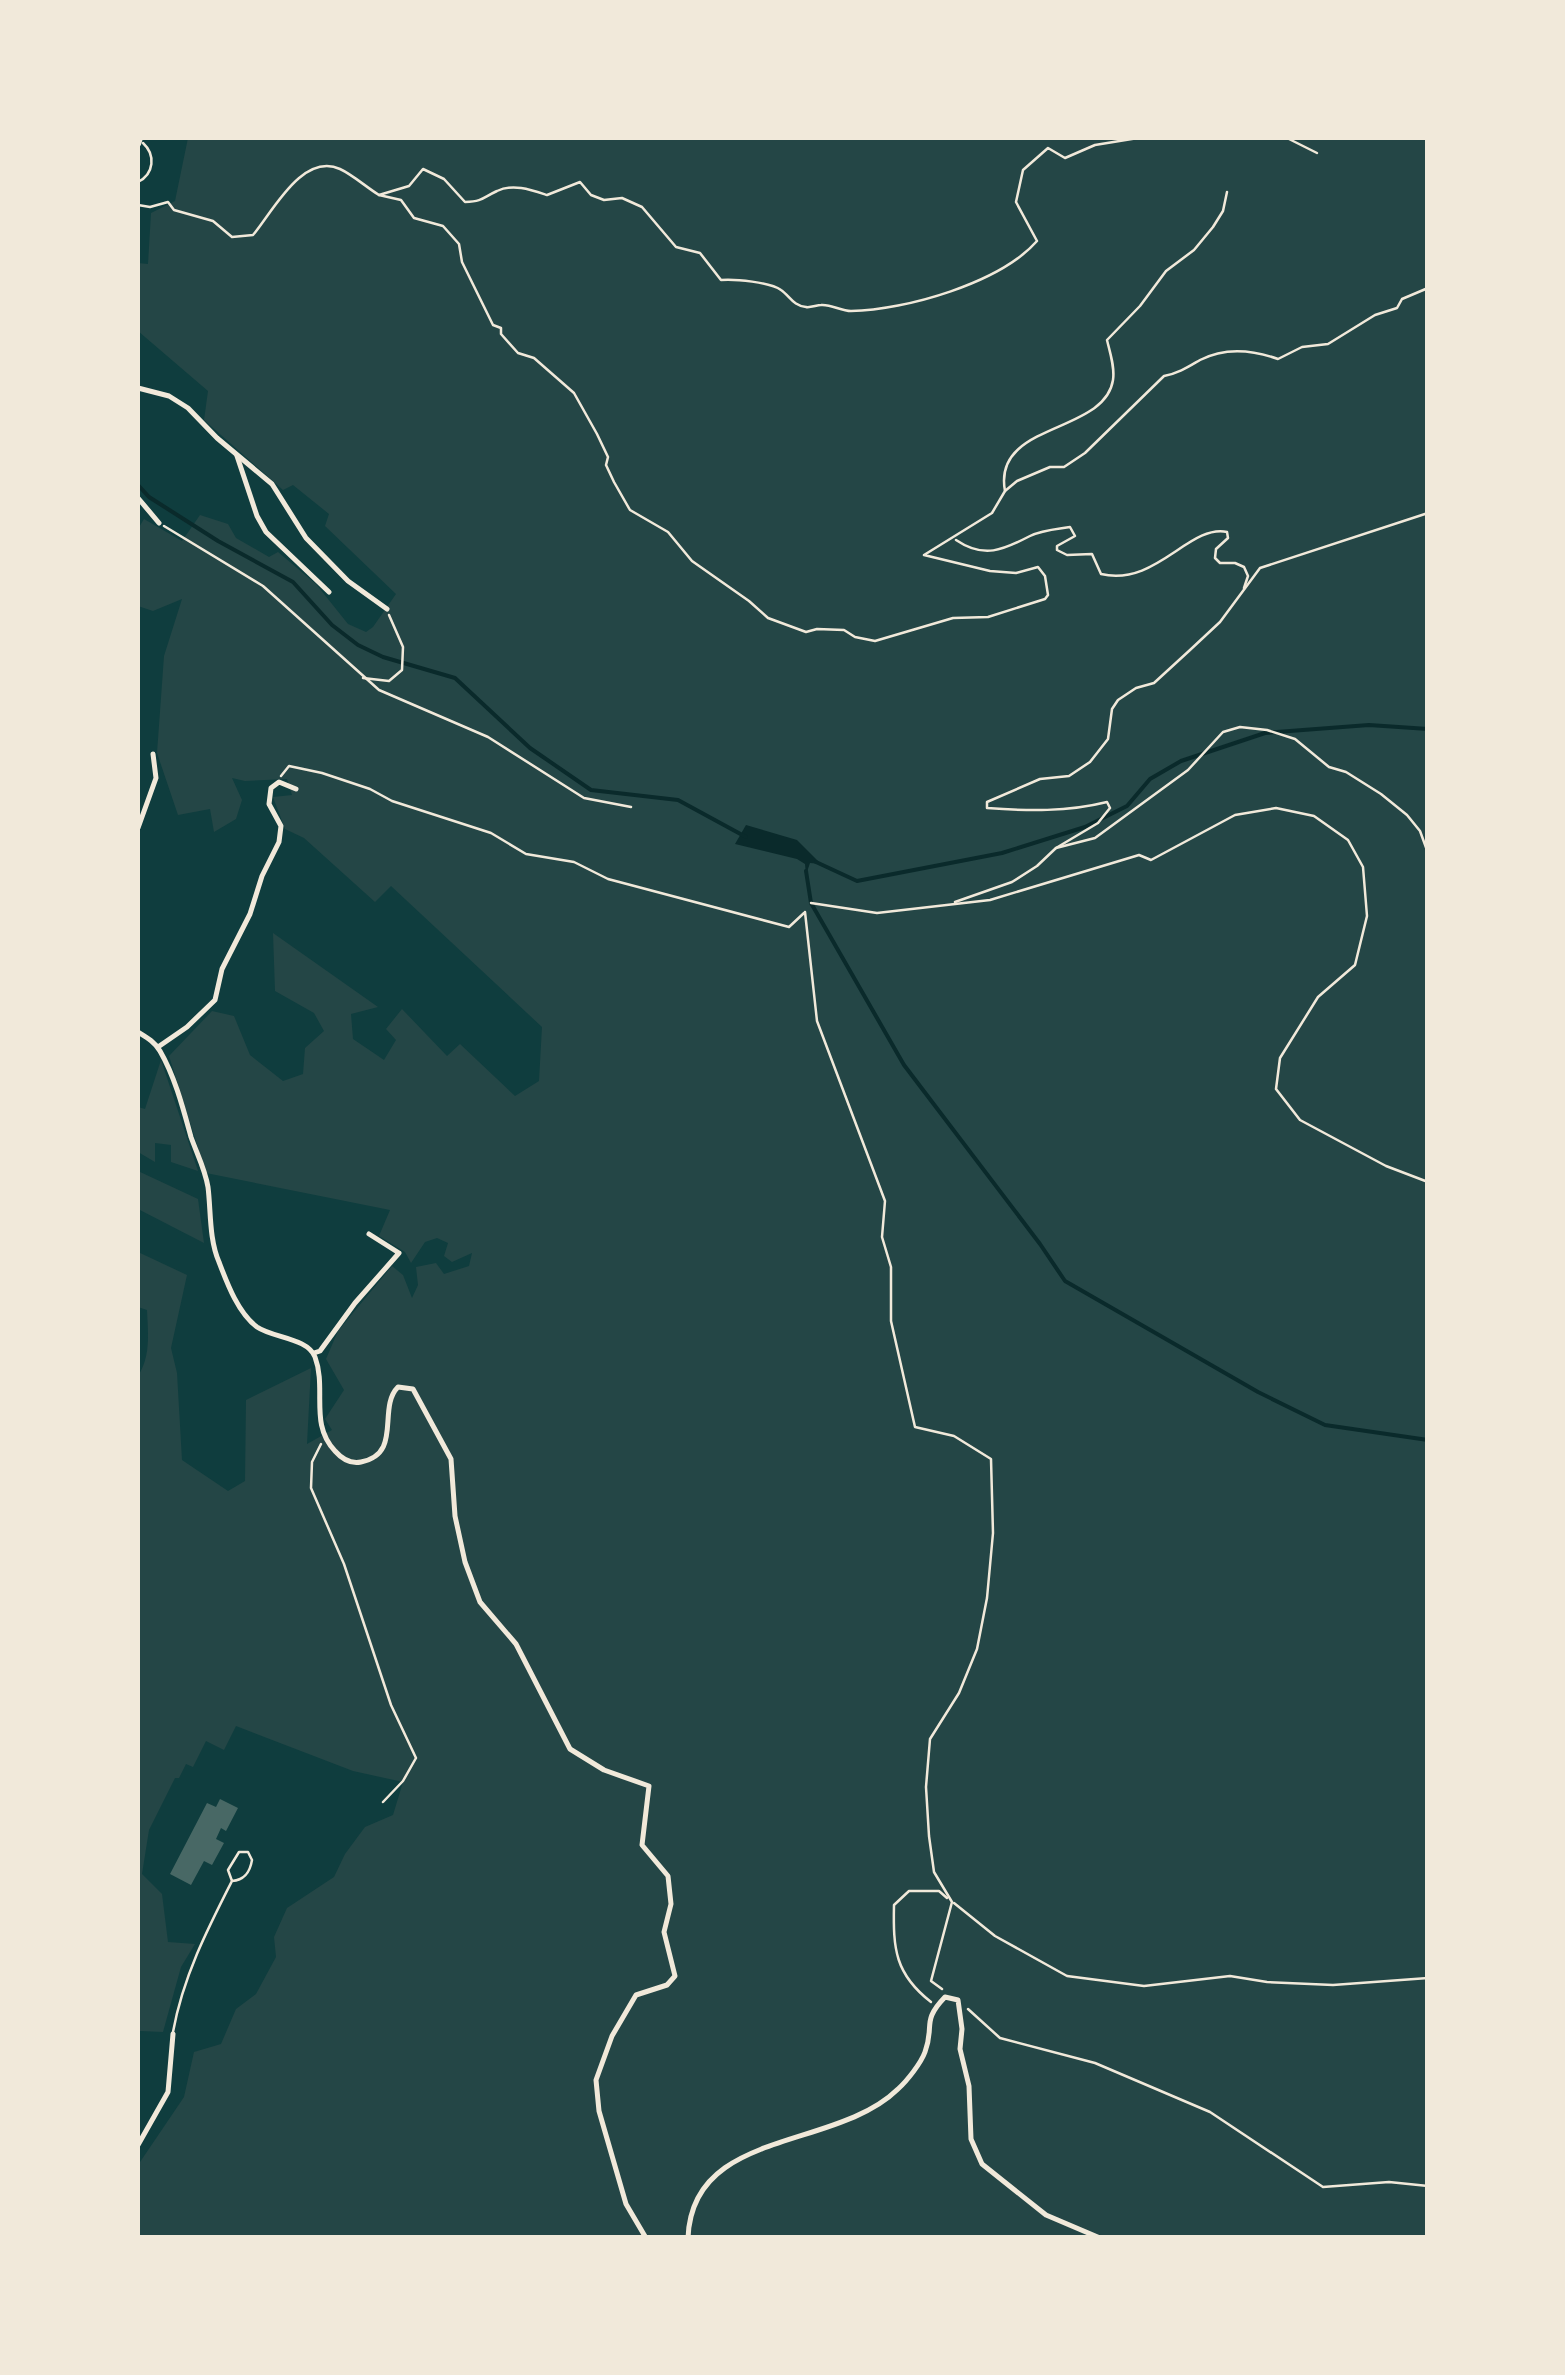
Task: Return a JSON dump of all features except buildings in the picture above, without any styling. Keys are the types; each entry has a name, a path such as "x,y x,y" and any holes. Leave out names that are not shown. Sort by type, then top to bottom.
{"street":[{"path":"138,388 182,403 272,484 301,530 348,581 387,609"},
{"path":"236,453 260,523 330,592"},
{"path":"138,498 159,523"},
{"path":"138,828 156,778 153,754"},
{"path":"158,1047 187,1027 215,1000 222,970 279,842 281,826 269,796 270,788 279,782 296,789"},
{"path":"138,1032 158,1047 200,1158 217,1258 234,1296 254,1326 306,1346 314,1353 325,1440 348,1462 363,1462 375,1456 387,1439 391,1394 398,1387 413,1389 451,1459 455,1516 480,1602 516,1644 570,1750 604,1770 649,1786 642,1845 668,1876 670,1904 664,1932 675,1976 667,1985 636,1995 612,2036 596,2080 599,2111 626,2204 646,2238"},
{"path":"314,1353 320,1351 354,1303 400,1252 369,1234"},
{"path":"688,2238 689,2212 706,2182 732,2160 853,2120 898,2090 925,2053 930,2012 945,1997 958,2000 971,2139 982,2164 1046,2215 1100,2238"},
{"path":"138,2146 168,2092 173,2034"}],"lane":[{"path":"138,182 149,173 152,159 148,148 139,141"},
{"path":"173,2034 193,1961 232,1881 249,1871 252,1860 248,1852 239,1852 231,1864 228,1870 232,1881"}],"path":[{"path":"379,194 408,186 422,169 444,179 465,202 484,201 499,189 525,188 547,195 580,182 590,194 604,200 622,198 642,207 676,246 700,253 721,280 739,279 780,288 792,302 807,308 824,304 846,311 878,309 955,288 1025,255 1037,241 1016,202 1022,170 1048,148 1066,158 1095,145 1138,138"},
{"path":"1287,138 1317,153"},
{"path":"138,205 150,207 168,202 174,210 213,222 232,237 253,235 282,195 299,177 317,167 338,167 379,194 401,200 414,218 443,226 460,244 462,262 493,324 518,352 534,358 574,394 603,446 614,482 630,510 668,532 692,561 768,618 806,632 844,630 875,640 953,618 988,616 1038,602 1048,595 1038,567 1003,572 925,557 992,513 1017,481 1050,467 1064,467 1085,453 1164,376 1180,373 1223,352 1250,352 1278,359 1302,347 1328,344 1375,315 1397,308 1402,299 1428,288"},
{"path":"1005,492 1008,460 1023,445 1078,416 1104,397 1113,382 1107,340 1166,271 1194,250 1222,211 1227,192"},
{"path":"953,904 1012,882 1056,848 1098,824 1110,808 1107,802 1030,812 987,808 986,802 1040,779 1069,776 1090,762 1108,739 1112,709 1118,700 1154,682 1220,622 1260,568 1428,513"},
{"path":"159,523 263,586 379,690 488,737 566,790 593,802 631,807"},
{"path":"954,539 973,552 993,551 1030,536 1070,527 1075,536 1057,550 1067,555 1092,554 1101,574 1114,576 1143,572 1220,530 1227,532 1228,538 1216,549 1215,558 1220,563 1244,567 1248,576 1242,594"},
{"path":"362,678 389,681 402,670 403,648 387,609"},
{"path":"1056,848 1095,838 1188,770 1223,732 1240,727 1294,739 1329,767 1346,772 1394,803 1420,831 1428,853"},
{"path":"279,782 289,766 304,768 490,833 526,854 574,862 608,879 789,928 805,912 817,1021 885,1202 882,1238 891,1267 892,1320 915,1427 954,1436 991,1459 993,1533 980,1632 958,1693 930,1739 926,1787 928,1836 934,1872 952,1902 930,1981 1000,2038 1095,2062 1210,2112 1323,2187 1389,2182 1428,2186"},
{"path":"811,903 877,913 990,900 1139,855 1151,860 1235,815 1276,808 1314,816 1348,840 1363,867 1367,916 1355,966 1318,996 1280,1058 1276,1089 1300,1120 1386,1166 1428,1182"},
{"path":"325,1440 312,1462 311,1488 344,1564 391,1705 416,1758 403,1781 384,1802"},
{"path":"936,2006 914,1989 900,1968 893,1930 894,1905 909,1891 939,1891 995,1936 1067,1976 1144,1986 1230,1976 1332,1985 1428,1978"}],"shaded area":[{"path":"188,138 1427,138 1427,2237 138,2237 138,2165 184,2097 194,2052 221,2044 236,2009 256,1994 276,1957 274,1937 287,1908 334,1877 365,1827 393,1815 403,1782 353,1771 236,1726 224,1750 206,1741 193,1767 186,1764 179,1778 175,1778 149,1830 142,1874 162,1894 168,1942 195,1944 181,1967 163,2032 140,2031 138,2045 138,1376 148,1336 147,1310 138,1307 138,1252 187,1275 171,1348 177,1373 182,1460 228,1491 245,1481 246,1400 311,1368 307,1444 332,1430 325,1419 344,1390 326,1359 338,1331 392,1266 403,1275 412,1298 418,1285 416,1267 436,1263 444,1274 469,1266 472,1253 452,1262 444,1256 448,1243 437,1238 425,1242 411,1263 405,1252 379,1236 390,1210 206,1173 169,1056 212,1011 234,1016 250,1055 283,1081 303,1074 305,1048 324,1031 314,1013 275,991 273,933 378,1007 351,1014 353,1039 384,1060 396,1040 386,1029 402,1009 447,1056 460,1044 515,1096 539,1081 542,1027 391,886 375,902 304,838 285,829 273,797 292,795 287,779 232,778 242,800 236,819 214,832 210,809 178,815 157,753 164,656 182,599 153,611 138,606 138,529 144,519 182,541 200,515 228,524 236,538 269,557 278,552 316,584 348,624 366,632 396,594 325,526 329,514 293,485 283,490 204,420 208,391 138,331 138,263 148,264 151,213 175,201"},
{"path":"746,825 797,840 821,864 810,863 806,875 805,864 797,859 735,844"},
{"path":"161,1060 198,1171 171,1162 171,1145 155,1143 155,1162 138,1152 138,1107 145,1109"},
{"path":"138,1171 198,1199 204,1243 138,1209"}],"waterway":[{"path":"138,485 149,497 218,541 293,582 332,625 358,645 383,657 455,678 530,748 591,790 678,800 746,837"},
{"path":"816,862 857,881 1002,853 1085,827 1127,806 1150,779 1181,761 1265,733 1369,725 1428,729"},
{"path":"806,871 811,903 904,1065 1065,1281 1258,1392 1325,1425 1428,1440"}]}
